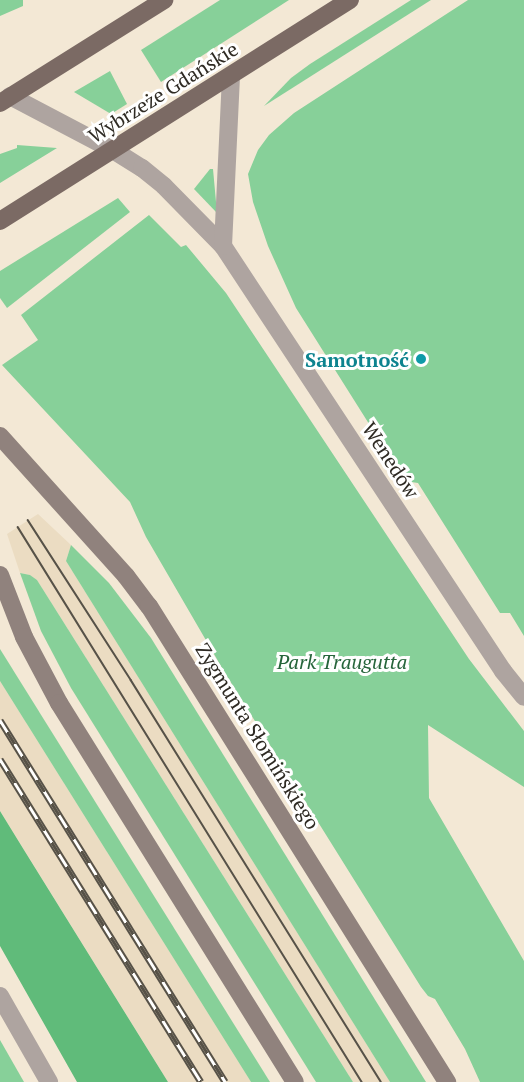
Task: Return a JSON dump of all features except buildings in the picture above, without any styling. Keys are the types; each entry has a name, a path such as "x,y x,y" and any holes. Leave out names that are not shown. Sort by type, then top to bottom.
{"main road":[{"path":"5,100 164,0"},
{"name":"Wybrzeże Gdańskie","path":"0,221 350,0"},
{"name":"Zygmunta Słomińskiego","path":"0,436 126,576 149,606 447,1082"},
{"path":"0,575 24,637 59,703 295,1082"}],"street":[{"path":"223,246 231,76"},
{"name":"Wenedów","path":"5,100 113,150 164,186 223,246 503,671 524,698"},
{"path":"0,996 49,1082"}],"shaded area":[{"path":"38,514 71,545 66,561 390,1082 353,1082 37,580 30,575 20,573 7,534"},
{"path":"0,681 251,1082 168,1082 0,811"}],"green space":[{"path":"0,0 23,0 23,6 0,16"},
{"path":"220,0 289,0 161,82 141,50"},
{"path":"411,0 431,0 264,106 291,78 310,64"},
{"path":"468,0 524,0 524,636 510,613 500,613 418,483 405,481 296,308 268,246 253,202 248,174 258,150 269,135 294,113"},
{"path":"110,71 127,104 111,114 74,92"},
{"path":"17,145 57,148 0,183 0,154 17,148"},
{"path":"210,169 213,169 217,213 194,189"},
{"path":"118,198 130,212 7,308 0,298 0,271"},
{"name":"Park Traugutta","path":"149,215 181,247 186,245 226,293 469,659 524,731 524,787 428,725 429,798 524,961 524,1082 480,1082 465,1049 435,999 428,996 421,987 225,673 146,537 130,502 2,365 38,340 21,315"},
{"path":"71,545 109,583 151,638 426,1082 390,1082 66,561"},
{"path":"20,573 30,575 37,580 353,1082 316,1082 71,688 41,631"},
{"path":"0,649 270,1082 251,1082 0,681"},
{"path":"0,811 168,1082 77,1082 0,946"},
{"path":"0,1040 24,1082 0,1082"}],"tram line":[{"path":"28,520 131,680 381,1082"},
{"path":"18,527 362,1082"}],"railway":[{"path":"0,720 225,1082"},
{"path":"0,759 201,1082"}],"place":[{"name":"Samotność","path":"421,359"}]}
